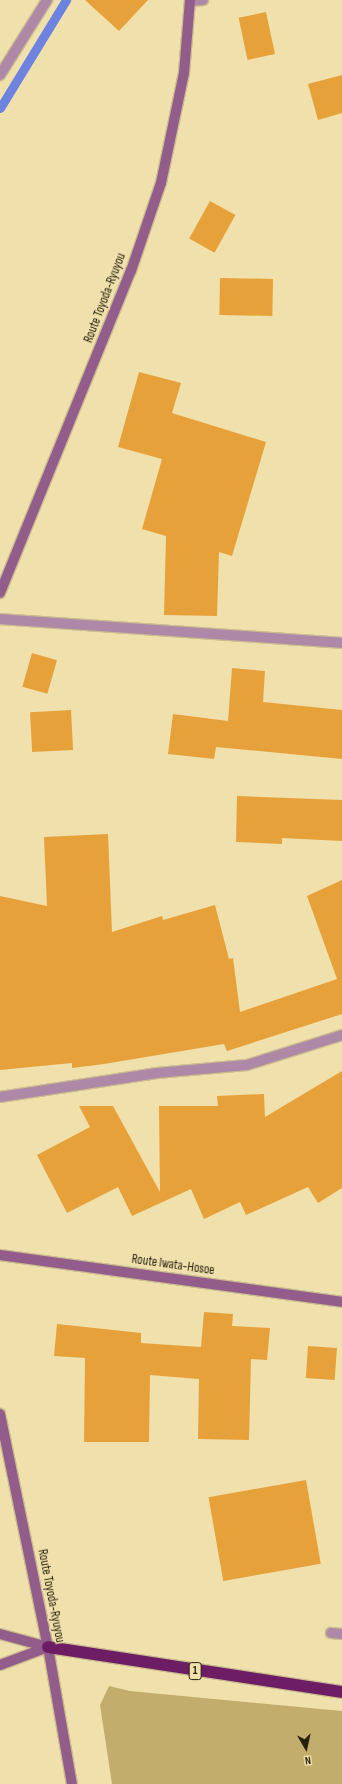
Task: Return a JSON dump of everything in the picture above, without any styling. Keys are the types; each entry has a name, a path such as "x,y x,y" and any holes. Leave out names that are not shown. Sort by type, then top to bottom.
{"highway":[{"name":"1","path":"48,1647 342,1692"}],"main road":[{"name":"Route Toyoda-Ryuyou","path":"0,593 131,271 161,183 184,73 190,1"},
{"name":"Route Iwata-Hosoe","path":"0,1255 342,1302"},
{"name":"Route Toyoda-Ryuyou","path":"0,1414 48,1647 72,1784"},
{"path":"0,1634 48,1647"},
{"path":"0,1665 48,1647"}],"street":[{"path":"0,76 47,0"},
{"path":"190,1 203,0"},
{"path":"0,619 342,643"},
{"path":"0,1097 157,1073 247,1065 342,1035"},
{"path":"331,1633 342,1634"}],"shaded area":[{"path":"109,1686 130,1691 342,1711 342,1784 112,1784 100,1705"}],"building":[{"path":"85,0 148,0 119,31"},
{"path":"266,12 275,54 248,60 239,18"},
{"path":"342,75 342,113 318,120 308,84"},
{"path":"210,201 235,215 215,253 189,239"},
{"path":"220,278 273,279 272,316 219,315"},
{"path":"139,372 181,383 172,413 266,442 232,556 219,552 217,616 164,615 166,536 142,529 162,459 118,447"},
{"path":"32,653 57,660 47,694 22,687"},
{"path":"232,668 265,671 263,702 342,710 342,759 216,747 214,759 168,754 173,714 228,721"},
{"path":"71,710 73,750 32,752 30,712"},
{"path":"237,796 342,800 342,841 282,838 282,844 236,842"},
{"path":"108,834 112,932 162,916 163,920 215,905 229,959 233,958 240,1012 337,979 307,896 342,880 342,1014 227,1051 224,1044 72,1068 72,1063 0,1070 0,896 47,906 44,837"},
{"path":"342,1071 342,1188 318,1203 308,1187 246,1215 240,1202 204,1219 191,1189 132,1216 118,1187 67,1213 37,1155 90,1127 79,1106 113,1106 160,1192 159,1106 218,1106 217,1096 264,1094 265,1117"},
{"path":"204,1312 233,1314 232,1326 270,1328 267,1360 251,1359 249,1440 198,1439 199,1379 150,1375 149,1442 84,1442 85,1358 54,1356 57,1324 141,1333 141,1343 201,1347"},
{"path":"308,1346 337,1348 335,1380 306,1378"},
{"path":"306,1480 321,1564 223,1581 209,1497"}],"waterway":[{"path":"0,108 66,0"}]}
